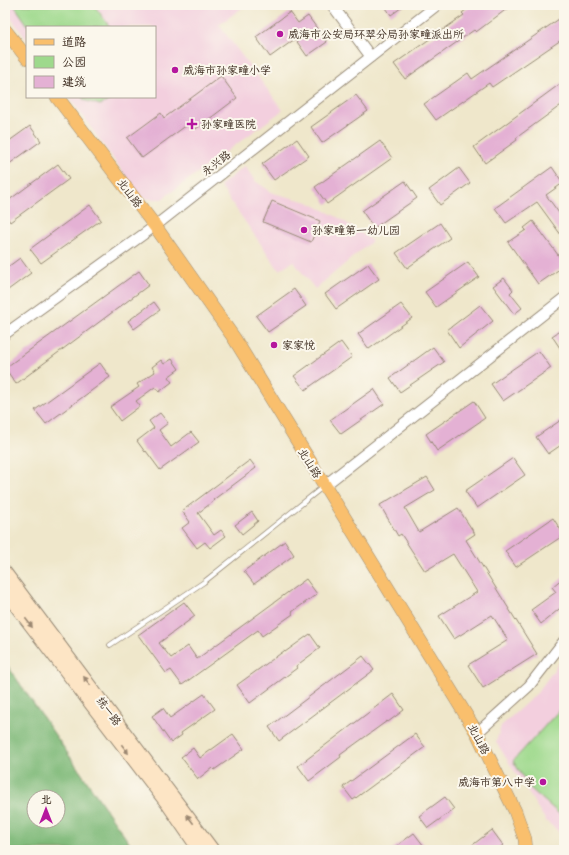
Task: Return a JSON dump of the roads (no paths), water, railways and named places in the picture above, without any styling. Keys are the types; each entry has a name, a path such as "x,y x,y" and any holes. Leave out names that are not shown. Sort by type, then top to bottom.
{"main road":[{"path":"5,30 26,57"},
{"name":"北山路","path":"57,98 155,226 234,338 477,733 515,811 525,838 526,850"},
{"name":"统一路","path":"5,572 213,850"},
{"name":"统一路","path":"5,592 163,798 199,850"}],"street":[{"path":"332,5 370,57"},
{"name":"永兴路","path":"5,334 155,226 437,5"},
{"path":"324,486 564,298"},
{"path":"477,733 529,686 564,641"}],"lane":[{"path":"110,645 204,582 324,486"}],"place":[{"name":"威海市公安局环翠分局孙家疃派出所","path":"280,34"},
{"name":"威海市孙家疃小学","path":"175,70"},
{"name":"孙家疃医院","path":"192,124"},
{"name":"孙家疃第一幼儿园","path":"304,230"},
{"name":"家家悦","path":"274,345"},
{"name":"威海市第八中学","path":"543,782"}]}
